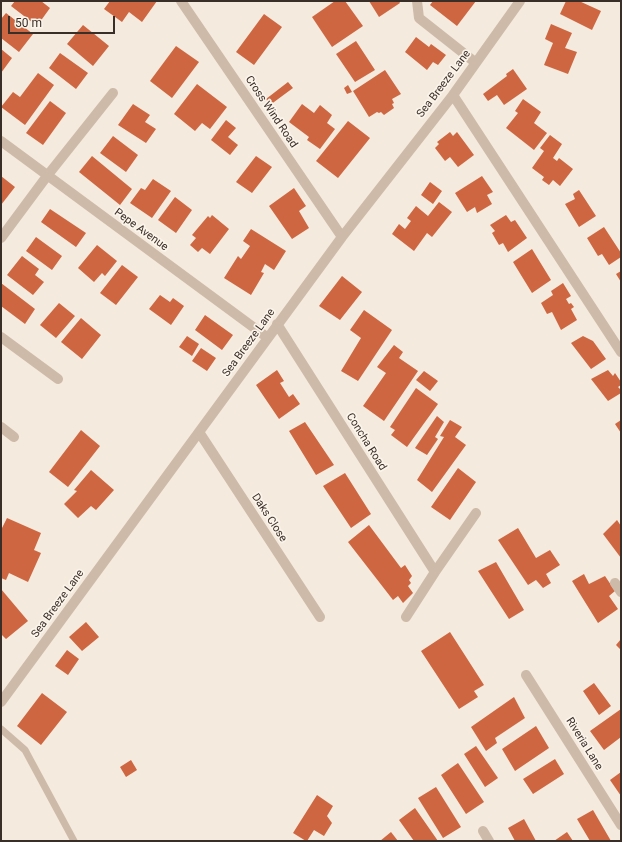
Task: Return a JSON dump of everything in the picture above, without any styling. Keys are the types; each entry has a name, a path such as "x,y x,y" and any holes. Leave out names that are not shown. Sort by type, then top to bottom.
{"street":[{"name":"Cross Wind Road","path":"181,1 342,237"},
{"path":"417,1 419,18 476,63"},
{"name":"Sea Breeze Lane","path":"1,702 277,324 342,237 453,95 520,1"},
{"path":"1,238 47,176 113,93"},
{"path":"453,95 621,352"},
{"name":"Pepe Avenue","path":"1,141 268,338"},
{"name":"Concha Road","path":"277,324 435,572"},
{"path":"1,337 58,379"},
{"path":"1,427 14,437"},
{"name":"Daks Close","path":"199,432 320,617"},
{"path":"406,617 476,513"},
{"path":"615,583 621,592"},
{"name":"Riveria Lane","path":"526,675 621,825"},
{"path":"483,832 489,841"}],"lane":[{"path":"1,729 25,750 74,841"}],"building":[{"path":"15,1 41,1 50,8 37,26 11,6"},
{"path":"110,1 157,1 142,22 129,12 122,22 104,9"},
{"path":"335,1 345,1 363,26 332,47 312,17"},
{"path":"369,1 399,1 400,3 379,17"},
{"path":"433,1 476,1 457,26 430,5"},
{"path":"566,1 579,1 601,11 592,30 560,14"},
{"path":"6,13 33,34 19,52 1,38 1,19"},
{"path":"264,14 282,27 254,65 236,52"},
{"path":"551,24 572,33 565,48 577,52 568,74 544,65 553,43 545,39"},
{"path":"83,25 109,46 93,66 67,44"},
{"path":"416,37 429,47 431,44 446,55 438,65 433,62 427,70 405,52"},
{"path":"356,41 375,70 355,82 336,54"},
{"path":"176,46 199,62 172,98 150,81"},
{"path":"1,49 12,58 1,73"},
{"path":"60,53 88,73 76,89 49,68"},
{"path":"513,69 527,89 504,105 497,95 488,101 483,94 507,76 506,74"},
{"path":"385,70 401,94 392,99 394,108 384,115 381,112 377,112 369,117 353,91"},
{"path":"38,73 54,85 25,125 1,107 13,92 20,97"},
{"path":"288,82 293,88 270,105 266,99"},
{"path":"197,84 227,107 210,129 202,123 195,131 174,114"},
{"path":"348,85 352,92 347,94 344,88"},
{"path":"523,99 541,112 534,123 547,133 534,150 506,128 518,113 515,111"},
{"path":"50,101 66,113 43,145 26,133"},
{"path":"133,104 150,115 145,122 156,129 146,143 118,125"},
{"path":"302,104 314,113 320,105 332,115 327,123 335,129 320,149 307,140 309,137 289,122"},
{"path":"226,120 236,128 228,137 238,145 230,155 211,140"},
{"path":"348,121 370,138 338,178 316,161"},
{"path":"450,132 453,136 457,132 474,155 458,167 450,157 445,161 435,148 439,144 437,142"},
{"path":"550,135 562,144 553,158 557,161 559,158 573,169 560,186 553,180 549,185 542,180 544,177 532,168 544,151 540,148"},
{"path":"113,136 138,155 126,172 100,153"},
{"path":"92,156 132,189 120,205 79,172"},
{"path":"256,156 272,167 252,193 236,182"},
{"path":"1,176 15,187 1,205"},
{"path":"482,176 493,192 487,195 492,204 477,213 475,207 467,212 455,193"},
{"path":"153,179 171,191 152,218 130,203 141,188 145,190"},
{"path":"430,182 442,191 433,204 421,195"},
{"path":"294,188 306,206 299,211 309,228 292,239 269,206"},
{"path":"579,190 596,216 579,227 565,204 575,199 573,194"},
{"path":"175,197 192,210 176,233 158,220"},
{"path":"439,202 452,212 432,237 427,233 414,251 392,234 399,224 405,229 411,221 407,218 416,206 428,216"},
{"path":"50,209 86,233 76,247 41,222"},
{"path":"212,215 229,229 210,254 202,248 198,252 190,245 196,238 192,235 208,216 210,218"},
{"path":"506,215 511,222 515,220 527,238 508,252 503,243 499,245 492,233 495,231 490,225"},
{"path":"604,227 621,253 621,257 609,265 602,254 598,256 587,238"},
{"path":"251,229 286,251 274,270 265,264 261,272 264,273 251,295 224,278 238,256 241,259 250,246 243,241"},
{"path":"36,237 62,256 52,270 26,251"},
{"path":"97,245 117,261 105,276 102,273 94,282 78,268"},
{"path":"532,249 551,280 532,293 513,262"},
{"path":"22,256 39,269 35,275 44,282 33,295 7,275"},
{"path":"122,265 138,277 116,305 100,293"},
{"path":"621,271 621,282 616,274"},
{"path":"342,276 362,292 340,320 319,306"},
{"path":"1,283 35,309 25,324 1,306"},
{"path":"563,283 571,296 566,299 569,304 571,303 574,307 571,309 577,320 561,330 552,312 547,314 541,303 553,295 551,291"},
{"path":"160,295 170,302 173,298 184,306 171,325 149,309"},
{"path":"59,303 75,316 56,338 40,325"},
{"path":"364,310 392,330 358,381 341,371 361,338 350,330"},
{"path":"205,315 233,335 222,350 195,330"},
{"path":"81,318 101,335 82,359 61,342"},
{"path":"187,336 199,344 192,356 179,347"},
{"path":"583,336 593,341 606,359 591,369 571,343"},
{"path":"394,345 403,352 399,358 418,371 384,421 363,406 386,373 377,367"},
{"path":"201,348 216,358 207,371 192,361"},
{"path":"277,370 284,381 280,383 289,397 293,394 300,404 279,419 256,385"},
{"path":"608,370 613,376 615,373 621,382 621,385 618,387 621,390 621,393 608,401 591,379"},
{"path":"424,371 438,381 430,391 416,380"},
{"path":"416,388 438,404 407,447 391,435 395,430 390,427"},
{"path":"437,416 444,422 435,437 438,439 427,455 415,448"},
{"path":"450,420 462,427 455,437 466,445 432,492 417,480 444,437 440,436"},
{"path":"621,420 621,433 615,424"},
{"path":"305,422 334,465 316,475 289,431"},
{"path":"81,430 100,446 68,487 49,472"},
{"path":"458,468 476,482 450,520 431,507"},
{"path":"91,470 114,490 96,510 91,506 78,518 64,504 77,491 74,490"},
{"path":"345,473 371,514 351,528 323,486"},
{"path":"7,518 41,533 34,550 41,553 28,582 9,573 6,580 1,578 1,530"},
{"path":"617,520 621,526 621,558 603,534"},
{"path":"369,525 401,568 405,565 412,576 409,580 411,583 408,586 413,593 403,603 398,596 393,600 348,542"},
{"path":"518,528 536,558 550,550 560,565 546,574 551,583 543,588 536,580 528,585 498,540"},
{"path":"496,562 524,610 509,619 478,571"},
{"path":"584,574 589,584 605,576 615,591 609,596 618,609 598,623 572,581"},
{"path":"1,589 28,621 6,639 1,634"},
{"path":"86,622 99,637 82,651 69,637"},
{"path":"450,632 484,685 474,691 478,697 459,709 421,651"},
{"path":"621,639 621,650 616,645"},
{"path":"67,650 79,659 68,675 55,666"},
{"path":"594,683 611,706 599,715 583,691"},
{"path":"42,693 67,712 41,745 17,726"},
{"path":"514,697 525,718 495,738 497,743 486,751 471,727"},
{"path":"621,709 621,737 604,750 590,731"},
{"path":"536,726 549,748 515,771 502,749"},
{"path":"476,746 498,778 485,787 464,754"},
{"path":"555,759 564,774 533,794 523,779"},
{"path":"131,760 137,770 126,777 120,767"},
{"path":"458,763 484,802 466,814 441,775"},
{"path":"621,772 621,796 610,780"},
{"path":"436,787 461,827 443,838 418,798"},
{"path":"317,795 333,806 327,816 332,823 324,836 314,830 306,841 293,833"},
{"path":"415,808 438,841 414,841 399,820"},
{"path":"593,810 611,841 590,841 577,819"},
{"path":"524,819 536,841 515,841 508,828"},
{"path":"391,832 398,841 380,841"},
{"path":"567,832 573,841 554,841"}]}
